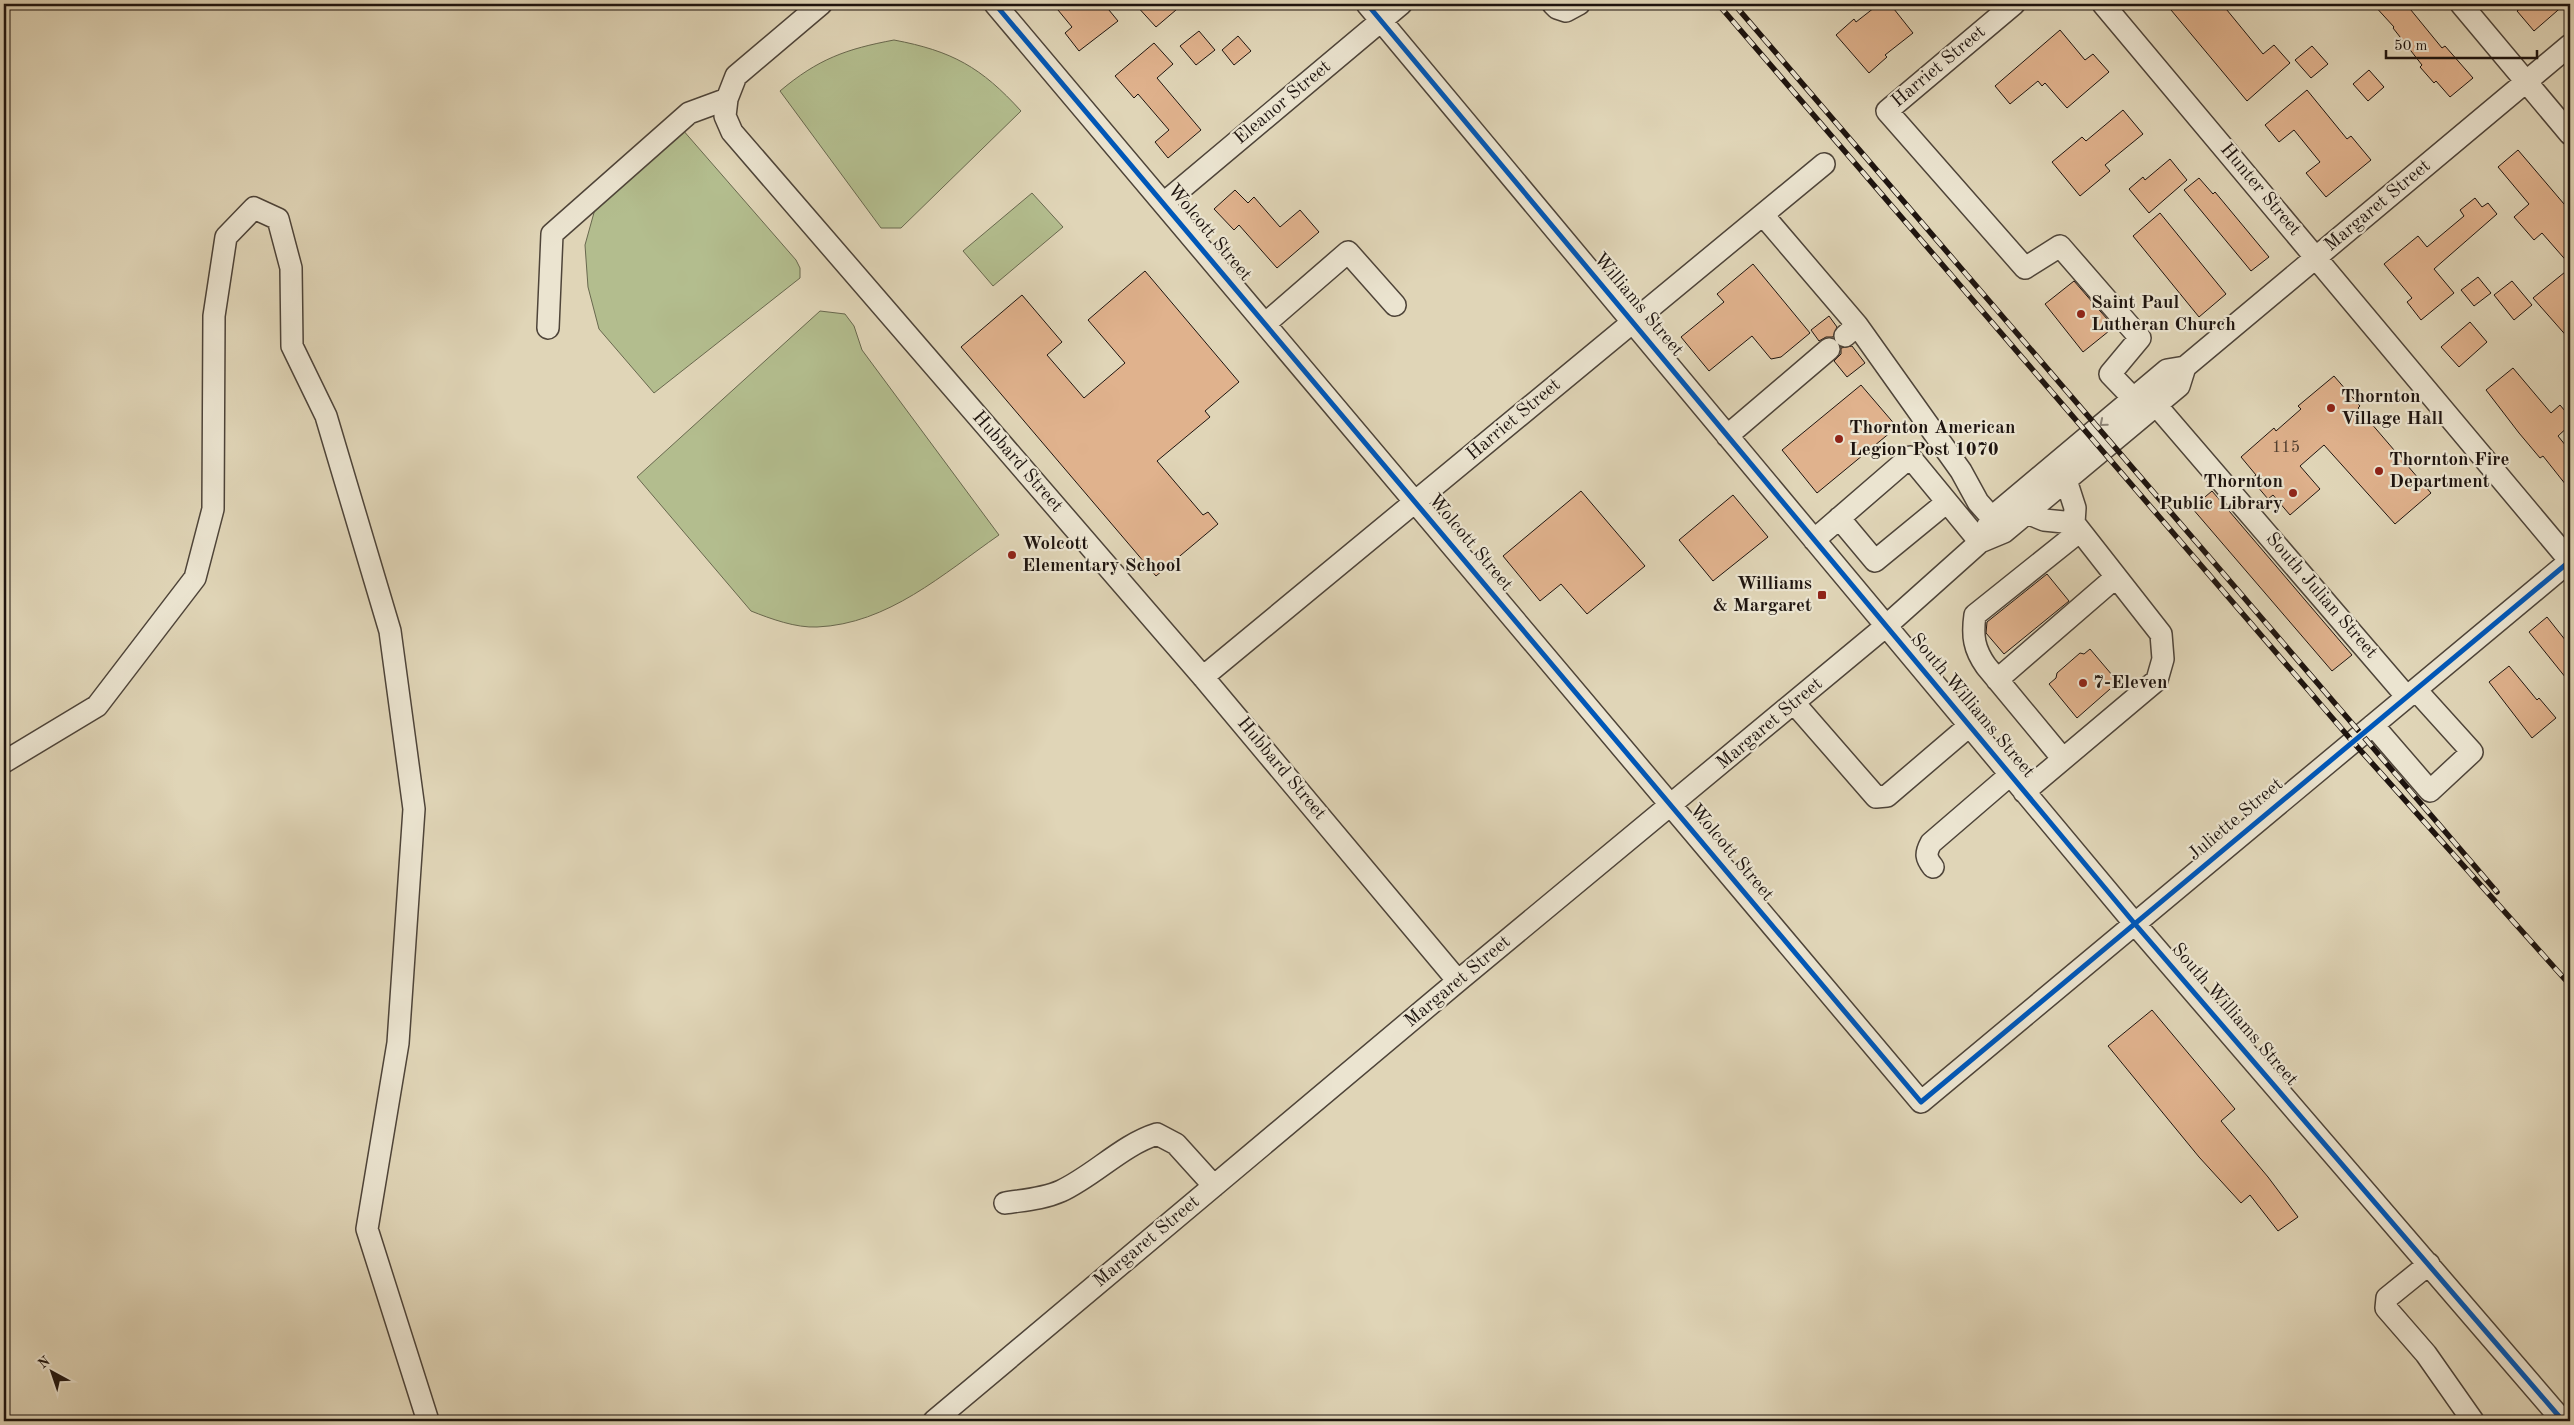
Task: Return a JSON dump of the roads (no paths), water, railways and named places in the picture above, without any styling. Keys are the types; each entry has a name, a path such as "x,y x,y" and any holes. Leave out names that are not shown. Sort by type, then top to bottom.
{"street":[{"path":"548,328 552,234 690,113 727,99 736,76 821,4"},
{"name":"Wolcott Street","path":"995,4 1266,323 1921,1102"},
{"name":"Williams Street","path":"1367,4 1886,626"},
{"name":"Eleanor Street","path":"1164,203 1401,4"},
{"path":"1554,4 1557,8 1566,11 1579,4"},
{"name":"Harriet Street","path":"2014,4 1887,111 2025,268 2060,246 2140,338 2110,374 2133,398"},
{"name":"Hunter Street","path":"2103,4 2570,561"},
{"path":"2461,4 2570,134"},
{"name":"Margaret Street","path":"934,1421 1458,981 1672,806 1886,626 1980,542 2133,398 2166,370 2185,367 2570,45"},
{"name":"Hubbard Street","path":"727,99 726,116 732,132 1203,677 1458,981"},
{"name":"Harriet Street","path":"1203,677 1824,164"},
{"path":"4,762 97,706 195,578 213,509 214,316 226,236 254,208 278,219 290,268 292,346 326,416 390,631 414,809 398,1043 367,1229 428,1421"},
{"path":"1763,215 1844,337 1962,471 1978,502 1998,525"},
{"path":"1266,323 1348,252 1395,305"},
{"path":"1727,436 1844,337"},
{"name":"Margaret Street","path":"1998,525 2027,513 2179,386 2185,367"},
{"name":"South Julian Street","path":"2156,405 2412,693 2472,752 2430,791 2373,725"},
{"path":"1814,540 1910,457 1980,542"},
{"path":"2024,792 2157,680 2163,659 2161,634 2077,527 2075,508 2066,480"},
{"path":"1839,518 1875,561 1947,502"},
{"path":"2027,513 2044,520 2077,527"},
{"path":"2063,759 1997,680 1976,651 1973,632 1975,615 2077,527"},
{"name":"Juliette Street","path":"1921,1102 2570,561"},
{"path":"1997,680 2116,577"},
{"name":"South Williams Street","path":"1886,626 2135,924 2563,1421"},
{"path":"1794,704 1876,797 1887,796 1969,726"},
{"path":"1934,867 1927,858 1926,852 1931,843 2010,775"},
{"path":"1005,1203 1040,1198 1062,1190 1140,1140 1157,1134 1176,1144 1214,1186"},
{"path":"2428,1264 2387,1298 2386,1308 2426,1354 2473,1421"}],"railway":[{"path":"1718,4 2353,742 2570,985"},
{"path":"1734,4 2497,892"}],"place":[{"name":"Saint Paul Lutheran Church","path":"2081,314"},
{"name":"Thornton Village Hall","path":"2331,408"},
{"name":"Thornton American Legion Post 1070","path":"1839,439"},
{"name":"Thornton Fire Department","path":"2379,471"},
{"name":"Thornton Public Library","path":"2293,493"},
{"name":"Wolcott Elementary School","path":"1012,555"},
{"name":"Williams & Margaret","path":"1822,595"},
{"name":"7-Eleven","path":"2083,683"}]}
